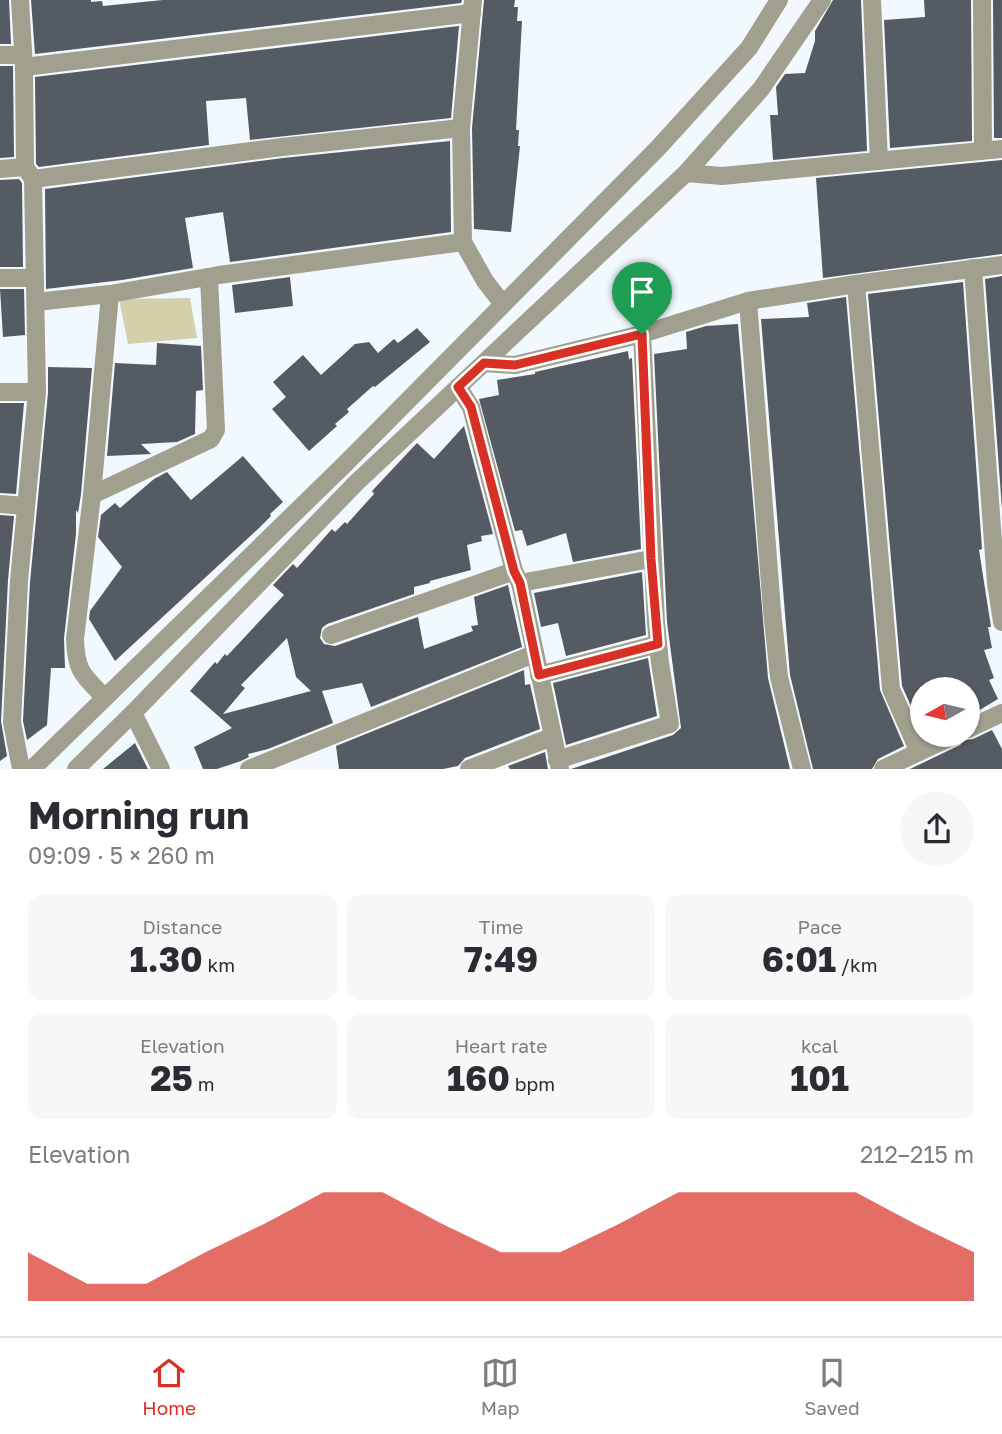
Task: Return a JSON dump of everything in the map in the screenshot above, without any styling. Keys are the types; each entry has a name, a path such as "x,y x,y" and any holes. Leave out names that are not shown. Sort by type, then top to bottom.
{"street":[{"path":"20,0 35,278 37,393 26,506 8,617 6,722 21,769"},
{"path":"32,769 345,464 658,148 749,48 779,0"},
{"path":"76,769 356,483 686,173 761,89 822,0"},
{"path":"872,0 879,161"},
{"path":"982,0 983,150"},
{"path":"0,55 23,61 472,7 461,128 463,242 485,282 502,303"},
{"path":"0,169 29,173 461,128"},
{"path":"686,173 722,176 1002,149"},
{"path":"36,302 110,295 209,277 463,242"},
{"path":"484,363 515,365 642,334 748,301 1002,265"},
{"path":"973,268 996,583 1002,622"},
{"path":"92,495 211,439 216,430 209,277"},
{"path":"0,278 35,278"},
{"path":"856,284 891,689 919,752"},
{"path":"105,698 82,673 76,662 75,639 92,495 110,295"},
{"path":"748,301 778,663 802,769"},
{"path":"458,387 471,407 517,577 559,764 670,724 658,644 651,559 642,334"},
{"path":"0,392 37,393"},
{"path":"0,505 26,506"},
{"path":"331,635 517,577 651,559"},
{"path":"539,675 658,644"},
{"path":"249,769 282,763 534,654"},
{"path":"133,713 161,769"},
{"path":"980,723 1002,713"},
{"path":"468,769 552,737"},
{"path":"883,769 930,747"}],"shaded area":[{"path":"190,298 197,338 128,344 119,299"}],"building":[{"path":"0,0 9,0 11,44 0,44"},
{"path":"31,0 91,0 102,1 103,6 163,0 462,0 461,3 35,54"},
{"path":"484,0 515,0 514,7 518,7 517,21 522,21 516,130 519,130 520,146 511,232 474,229 472,128"},
{"path":"833,0 861,0 867,151 773,160 770,115 778,115 776,87 785,74 805,73 815,41 815,31"},
{"path":"924,0 971,0 972,141 890,148 884,20 925,17"},
{"path":"993,0 1002,0 1002,138 994,138"},
{"path":"459,26 451,118 250,140 246,98 206,101 209,145 39,167 36,164 35,77"},
{"path":"0,66 13,66 14,157 0,158"},
{"path":"450,141 451,232 230,262 223,212 185,218 193,268 46,289 45,189 283,158"},
{"path":"1002,160 1002,254 823,278 816,178"},
{"path":"19,179 22,183 23,267 0,267 0,180"},
{"path":"1002,276 1002,509 985,279"},
{"path":"290,277 293,306 235,313 232,285"},
{"path":"963,282 982,549 979,550 991,627 988,627 992,648 984,650 994,678 989,680 998,699 980,710 980,677 910,677 910,704 902,686 868,294"},
{"path":"0,289 24,289 25,335 3,337"},
{"path":"846,297 880,690 904,746 878,759 872,769 813,769 790,675 761,319 809,317 807,303"},
{"path":"738,324 768,678 790,769 571,769 673,735 681,728 667,622 654,354 687,349 686,332 706,326"},
{"path":"417,328 430,342 347,409 349,412 335,424 337,426 309,451 272,409 286,397 273,382 303,355 321,375 355,344 369,342 378,353 394,339 398,343"},
{"path":"157,343 201,346 203,390 196,391 195,434 177,442 141,444 151,454 107,456 115,363 156,365"},
{"path":"628,351 629,359 632,358 641,549 573,562 566,533 527,546 522,530 515,531 479,399 499,395 497,380 535,374"},
{"path":"48,367 92,368 64,638 65,668 51,668 47,725 27,740 23,721 30,582 48,393"},
{"path":"0,403 24,403 16,494 0,493"},
{"path":"464,426 493,534 481,536 482,541 467,545 471,570 414,587 414,594 327,624 322,628 320,638 324,644 335,646 418,617 424,649 473,631 471,626 478,625 474,597 508,585 522,647 371,707 362,683 322,691 333,723 268,749 248,754 249,757 241,761 217,769 203,769 194,747 232,728 190,691 215,662 217,664 225,654 227,656 284,595 273,585 293,564 297,568 332,529 335,532 345,522 347,524 374,494 372,491 417,443 434,459","holes":["287,638 296,677 311,691 223,714 245,688 241,685"]},
{"path":"243,456 283,502 258,529 115,661 89,619 90,611 122,567 98,537 101,515 115,503 120,508 154,479 167,472 191,500"},
{"path":"0,515 14,516 1,721 7,756 0,761"},
{"path":"642,572 646,635 566,656 558,623 541,627 534,593"},
{"path":"648,658 657,716 566,745 553,683"},
{"path":"524,670 525,685 530,684 540,729 465,758 458,766 443,769 339,769 336,746"},
{"path":"992,730 1002,749 1002,769 910,769 956,747 980,747 980,736"},
{"path":"135,743 148,769 103,769"},
{"path":"545,752 548,769 510,769 508,766"}],"route":[{"path":"642,334 651,559 658,644 539,675 520,583 514,571 471,407 458,387 484,363 515,365 642,334"}]}
